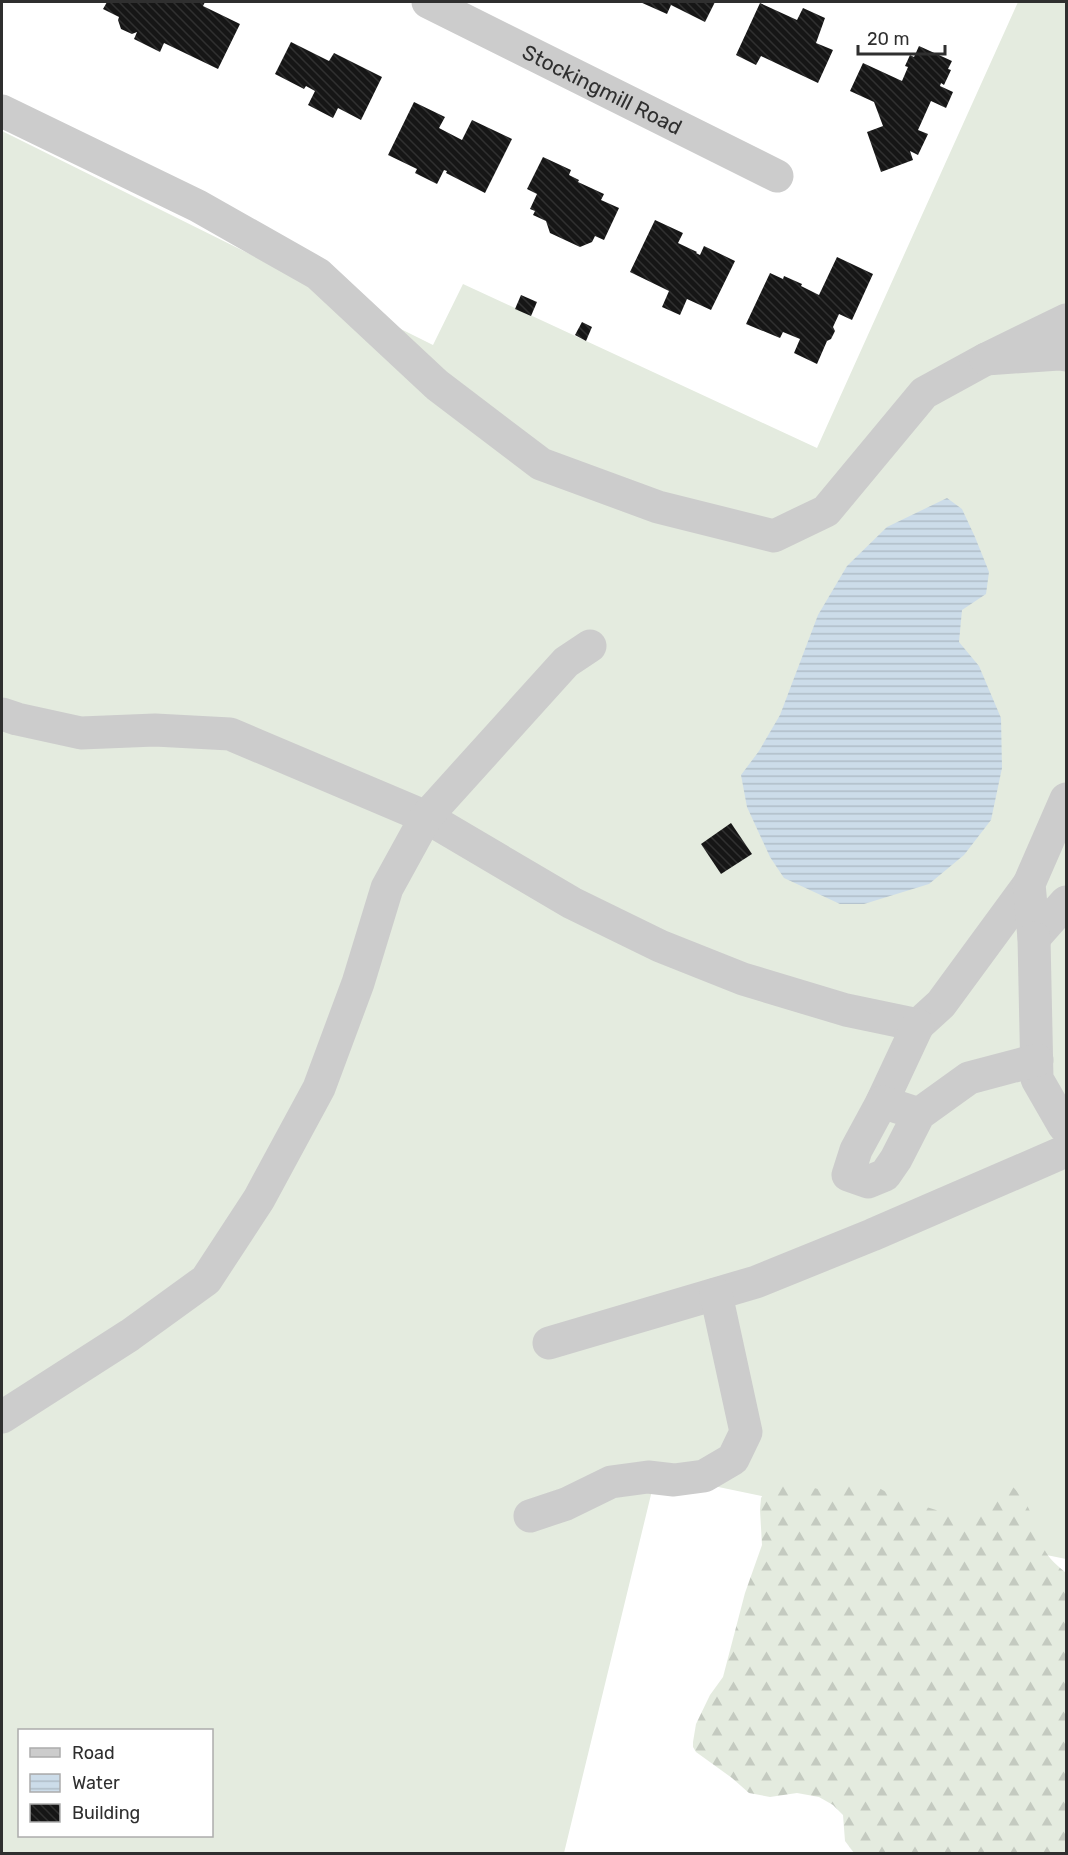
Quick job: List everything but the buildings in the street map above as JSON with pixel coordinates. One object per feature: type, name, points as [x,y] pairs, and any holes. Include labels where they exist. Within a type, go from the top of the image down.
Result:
[{"type":"street","name":"Stockingmill Road","points":[[429,2],[777,176]]},
{"type":"street","points":[[2,111],[198,206],[318,274],[437,385],[541,464],[658,507],[774,536],[826,511],[924,393],[986,359],[1066,320]]},
{"type":"street","points":[[986,359],[1066,355]]},
{"type":"street","points":[[2,1418],[130,1335],[206,1280],[259,1199],[319,1088],[358,982],[387,888],[426,817],[566,662],[590,646]]},
{"type":"street","points":[[2,714],[81,733],[155,730],[230,734],[426,817],[572,903],[660,946],[743,979],[834,1006],[918,1025]]},
{"type":"street","points":[[1036,1060],[969,1078],[919,1114],[897,1159],[885,1175],[868,1182],[848,1175],[856,1150],[882,1102],[918,1025],[941,1004],[1029,884],[1066,799]]},
{"type":"street","points":[[1029,884],[1034,938],[1037,1079],[1066,1127]]},
{"type":"street","points":[[1034,938],[1066,902]]},
{"type":"street","points":[[882,1102],[919,1114]]},
{"type":"street","points":[[549,1343],[756,1282],[851,1244],[1066,1151]]},
{"type":"street","points":[[530,1516],[566,1504],[612,1482],[648,1477],[674,1480],[704,1476],[733,1460],[746,1432],[716,1294]]},
{"type":"green space","points":[[1018,2],[1066,2],[1066,1559],[656,1474],[564,1853],[2,1853],[2,131],[433,345],[463,284],[817,448]]},
{"type":"green space","points":[[786,1480],[825,1491],[849,1482],[879,1488],[895,1497],[936,1510],[974,1516],[984,1513],[990,1498],[1001,1488],[1012,1486],[1019,1494],[1029,1509],[1046,1553],[1066,1573],[1066,1853],[854,1853],[845,1841],[843,1815],[833,1805],[819,1797],[797,1793],[770,1797],[749,1793],[696,1752],[693,1742],[696,1724],[710,1695],[723,1677],[745,1593],[762,1545],[761,1498],[772,1485]]},
{"type":"water","points":[[947,498],[962,509],[989,572],[986,594],[962,610],[959,642],[979,666],[1001,718],[1002,768],[991,820],[964,855],[929,884],[864,904],[840,904],[784,878],[770,857],[747,807],[741,775],[759,751],[780,715],[818,615],[847,566],[887,527]]}]
